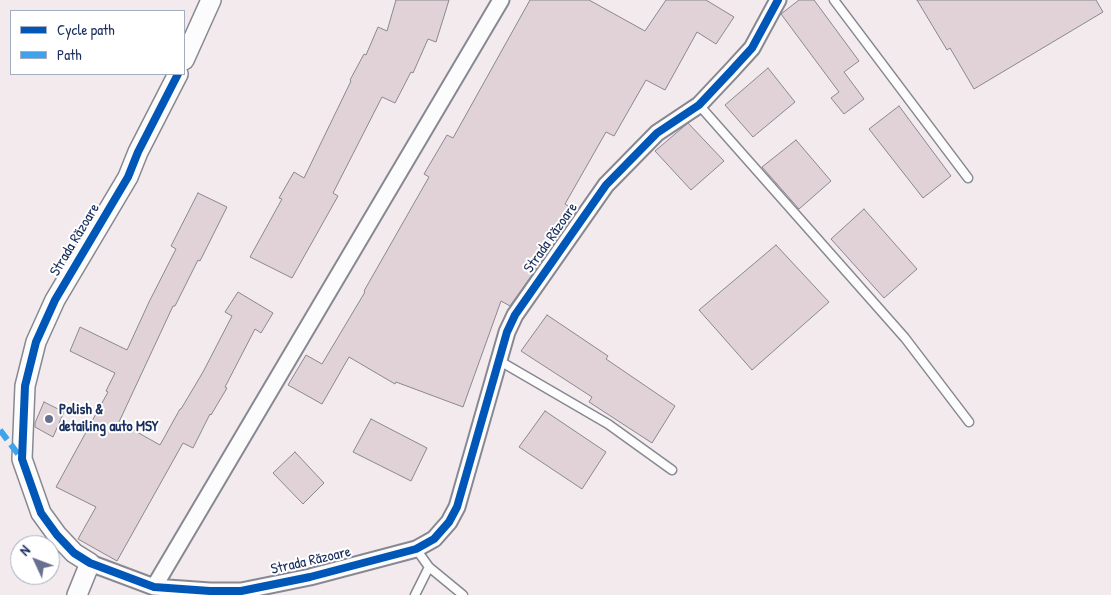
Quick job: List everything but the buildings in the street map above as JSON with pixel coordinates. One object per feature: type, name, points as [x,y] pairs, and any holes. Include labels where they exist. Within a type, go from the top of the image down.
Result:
[{"type":"street","points":[[185,58],[211,0]]},
{"type":"street","points":[[154,587],[501,0]]},
{"type":"street","name":"Strada Răzoare","points":[[177,75],[138,152],[128,177],[55,300],[36,342],[25,386],[22,459],[41,513],[57,535],[74,553],[90,564],[154,587],[241,591],[310,577],[416,550],[434,539],[449,522],[457,507],[498,360],[515,314],[606,185],[656,133],[699,105],[752,48],[778,0]]},
{"type":"street","points":[[77,595],[90,564]]},
{"type":"lane","points":[[834,0],[968,178]]},
{"type":"lane","points":[[699,105],[905,338],[969,422]]},
{"type":"lane","points":[[498,360],[608,424],[672,470]]},
{"type":"lane","points":[[416,550],[429,568],[462,595]]},
{"type":"lane","points":[[415,595],[429,568]]},
{"type":"marked path","points":[[0,430],[21,458]]},
{"type":"cycle path","points":[[177,75],[138,152],[128,177],[55,300],[36,342],[25,386],[22,459],[41,513],[57,535],[74,553],[90,563],[154,587],[241,591],[310,577],[416,549],[434,539],[449,522],[457,507],[507,332],[515,315],[606,185],[657,133],[699,105],[731,71],[752,48],[778,0]]},
{"type":"place","name":"Polish & detailing auto MSY","points":[[49,419]]}]
